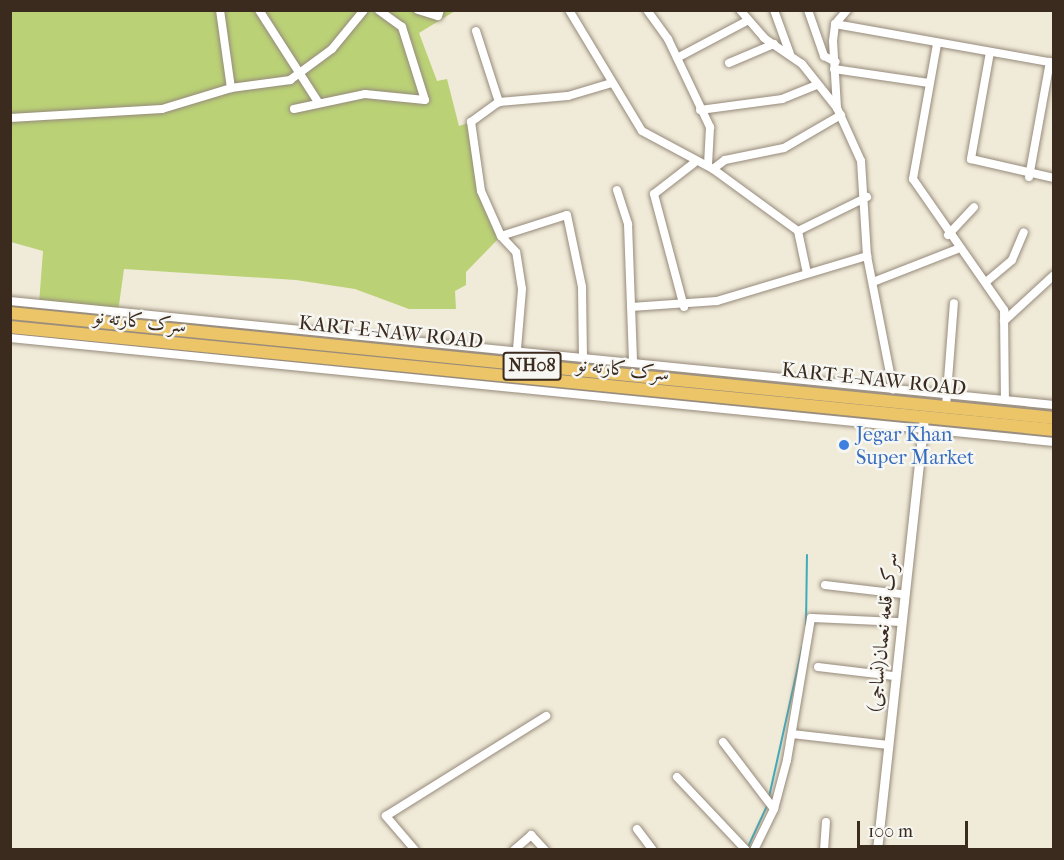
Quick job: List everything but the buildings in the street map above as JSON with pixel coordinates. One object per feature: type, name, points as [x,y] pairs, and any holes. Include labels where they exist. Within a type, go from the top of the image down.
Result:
[{"type":"highway","name":"KART-E-NAW ROAD","points":[[10,313],[796,385],[881,399],[946,400],[1053,418]]},
{"type":"highway","points":[[148,326],[148,341]]},
{"type":"highway","name":"سرک کارته نو","points":[[10,327],[879,412],[924,423],[1053,430]]},
{"type":"highway","points":[[879,412],[881,399]]},
{"type":"street","points":[[220,10],[231,88]]},
{"type":"street","points":[[259,10],[298,75],[318,102]]},
{"type":"street","points":[[10,118],[162,109],[231,88],[298,75],[332,50],[364,10]]},
{"type":"street","points":[[294,109],[318,102],[365,94],[425,100],[402,27],[379,10]]},
{"type":"street","points":[[418,10],[438,16],[440,10]]},
{"type":"street","points":[[569,10],[642,131],[694,163],[710,167],[798,231],[806,270]]},
{"type":"street","points":[[647,10],[677,58],[710,128],[710,167]]},
{"type":"street","points":[[740,10],[747,21],[791,55],[839,112],[863,170],[867,197],[867,256],[893,389]]},
{"type":"street","points":[[774,10],[791,55]]},
{"type":"street","points":[[808,10],[824,56],[835,65],[929,83]]},
{"type":"street","points":[[839,112],[835,65],[835,24],[843,13]]},
{"type":"street","points":[[677,58],[747,21]]},
{"type":"street","points":[[835,24],[937,44],[1052,62],[1029,177]]},
{"type":"street","points":[[476,31],[500,102]]},
{"type":"street","points":[[729,63],[774,44]]},
{"type":"street","points":[[937,44],[913,179],[957,249],[986,282],[1005,321],[1005,399]]},
{"type":"street","points":[[990,52],[971,159],[1029,177],[1053,178]]},
{"type":"street","points":[[517,349],[522,289],[516,252],[501,236],[481,191],[470,132],[471,122],[500,102],[568,96],[612,83]]},
{"type":"street","points":[[700,110],[782,99],[817,85]]},
{"type":"street","points":[[710,167],[725,160],[784,148],[839,112]]},
{"type":"street","points":[[684,307],[654,194],[694,163]]},
{"type":"street","points":[[617,190],[628,225],[633,363]]},
{"type":"street","points":[[798,231],[867,197]]},
{"type":"street","points":[[948,235],[974,207]]},
{"type":"street","points":[[501,236],[567,215],[582,287],[583,355]]},
{"type":"street","points":[[986,282],[1012,260],[1024,232]]},
{"type":"street","points":[[873,282],[957,249]]},
{"type":"street","points":[[631,307],[684,307],[790,282],[806,270],[867,256]]},
{"type":"street","points":[[1005,321],[1053,275]]},
{"type":"street","points":[[1053,275],[1053,280]]},
{"type":"street","points":[[10,301],[583,355],[796,385],[893,389],[946,400],[1005,399],[1053,405]]},
{"type":"street","points":[[946,400],[954,303]]},
{"type":"street","points":[[10,338],[924,423],[1053,442]]},
{"type":"street","name":"سرک قلعه نعمان(نساجی)","points":[[877,849],[898,622],[924,423]]},
{"type":"street","points":[[825,585],[902,594]]},
{"type":"street","points":[[754,849],[774,809],[792,734],[811,618],[898,622]]},
{"type":"street","points":[[818,667],[894,676]]},
{"type":"street","points":[[415,849],[386,816],[546,716]]},
{"type":"street","points":[[792,734],[888,745]]},
{"type":"street","points":[[723,742],[774,809]]},
{"type":"street","points":[[677,777],[746,849]]},
{"type":"street","points":[[824,849],[826,822]]},
{"type":"street","points":[[637,829],[653,849]]},
{"type":"street","points":[[514,849],[531,835],[545,849]]},
{"type":"green space","points":[[10,11],[455,11],[419,33],[437,81],[447,79],[459,126],[471,122],[481,191],[501,236],[466,272],[466,285],[455,291],[456,309],[409,309],[355,289],[296,280],[124,269],[118,312],[39,304],[43,251],[11,242]]},
{"type":"waterway","points":[[806,625],[807,555]]},
{"type":"waterway","points":[[769,797],[802,648]]},
{"type":"waterway","points":[[747,849],[767,806]]},
{"type":"place","name":"Jegar Khan Super Market","points":[[844,445]]}]
